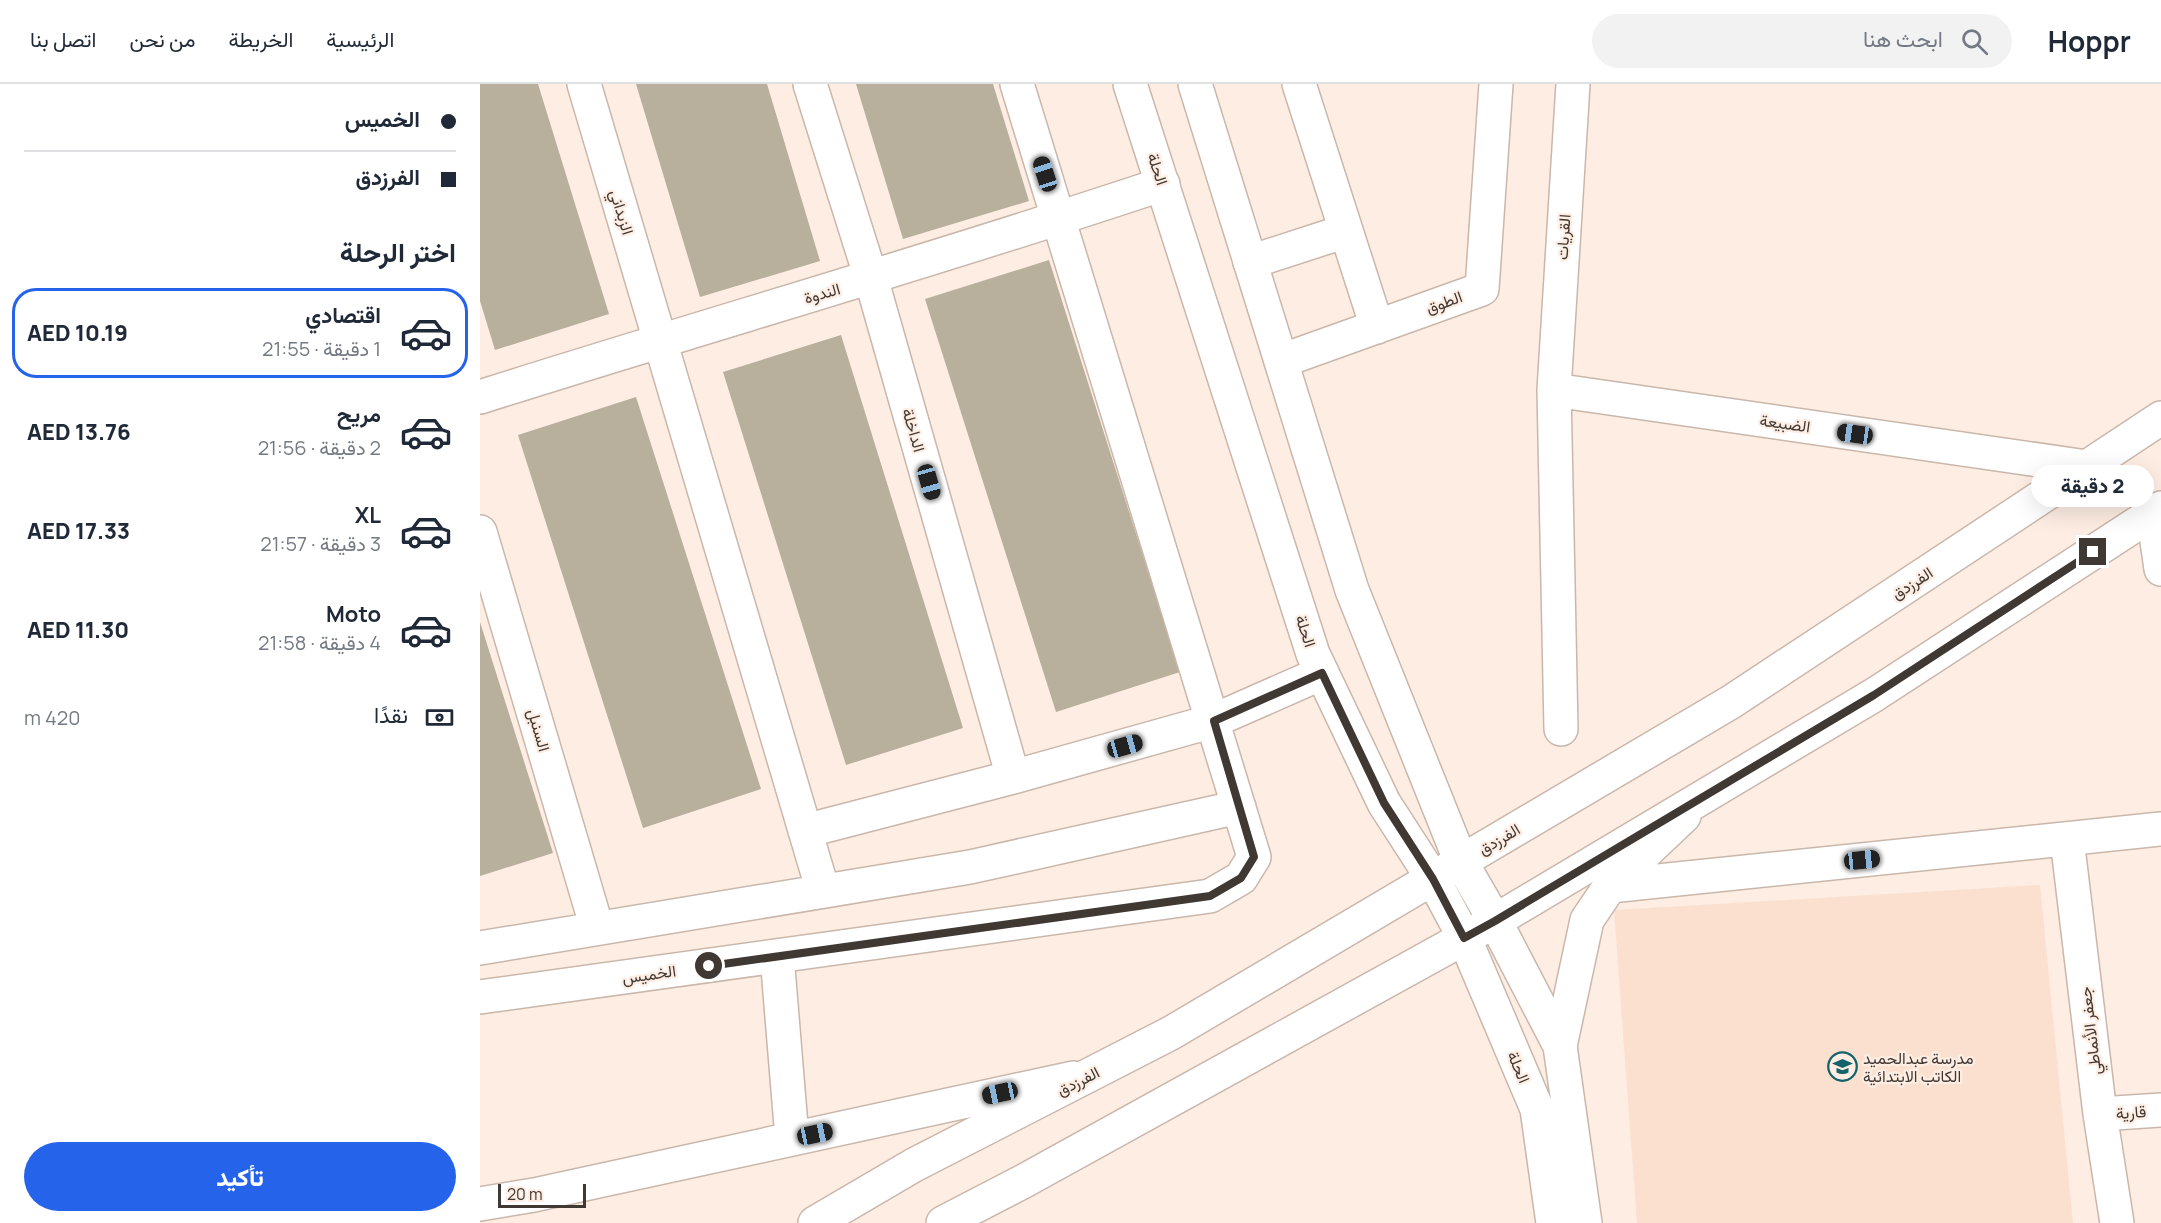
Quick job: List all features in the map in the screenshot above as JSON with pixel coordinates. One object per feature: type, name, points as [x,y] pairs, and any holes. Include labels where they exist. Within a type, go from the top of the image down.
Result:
[{"type":"street","name":"الزبداني","points":[[584,84],[823,891]]},
{"type":"street","name":"الداخلة","points":[[810,84],[871,278],[1013,777]]},
{"type":"street","points":[[480,948],[970,867],[1239,807],[1017,84]]},
{"type":"street","name":"الحلة","points":[[1130,84],[1313,654],[1384,803],[1433,879],[1464,938],[1537,1110],[1553,1223]]},
{"type":"street","points":[[1195,84],[1352,591],[1461,862],[1495,921],[1560,1046],[1585,1223]]},
{"type":"street","points":[[1299,84],[1377,327]]},
{"type":"street","name":"الطوق","points":[[1281,361],[1482,289],[1496,84]]},
{"type":"street","name":"القريات","points":[[1561,729],[1554,390],[1573,84]]},
{"type":"street","name":"الندوة","points":[[480,397],[661,340],[871,278],[1162,184]]},
{"type":"street","points":[[1250,262],[1346,231]]},
{"type":"street","name":"الضبيعة","points":[[1554,390],[2086,467]]},
{"type":"street","name":"الفرزدق","points":[[815,1223],[914,1165],[1171,1033],[1731,702],[2161,418]]},
{"type":"street","points":[[943,1223],[975,1215],[1495,921],[1874,695],[2157,510],[2161,569]]},
{"type":"street","name":"السنبل","points":[[480,532],[597,928]]},
{"type":"street","points":[[806,831],[1214,721],[1322,673]]},
{"type":"street","points":[[1560,1046],[1587,920],[1610,886],[1705,796]]},
{"type":"street","name":"الخميس","points":[[480,997],[1210,896],[1241,878],[1254,857],[1239,807]]},
{"type":"street","points":[[1610,886],[2161,829]]},
{"type":"street","name":"جعفر الأنماطي","points":[[2067,839],[2100,1114],[2117,1223]]},
{"type":"street","points":[[777,956],[792,1138]]},
{"type":"street","points":[[480,1204],[1092,1073]]},
{"type":"street","name":"قارية","points":[[2100,1114],[2161,1110]]},
{"type":"shaded area","name":"مدرسة عبدالحميد الكاتب الابتدائية","points":[[2040,885],[2073,1223],[1637,1223],[1614,910]]},
{"type":"building","points":[[480,84],[538,84],[609,314],[495,350],[480,301]]},
{"type":"building","points":[[636,84],[767,84],[820,261],[700,297]]},
{"type":"building","points":[[856,84],[993,84],[1029,201],[903,239]]},
{"type":"building","points":[[1049,260],[1180,672],[1056,712],[925,299]]},
{"type":"building","points":[[841,335],[963,728],[846,765],[723,372]]},
{"type":"building","points":[[636,397],[761,789],[643,828],[518,435]]},
{"type":"building","points":[[480,622],[553,853],[480,876]]},
{"type":"place","name":"مدرسة عبدالحميد الكاتب الابتدائية","points":[[1842,1067]]},
{"type":"route","points":[[709,966],[1210,896],[1241,878],[1254,857],[1214,721],[1322,673],[1384,803],[1433,879],[1464,938],[1874,695],[2093,552]]}]
